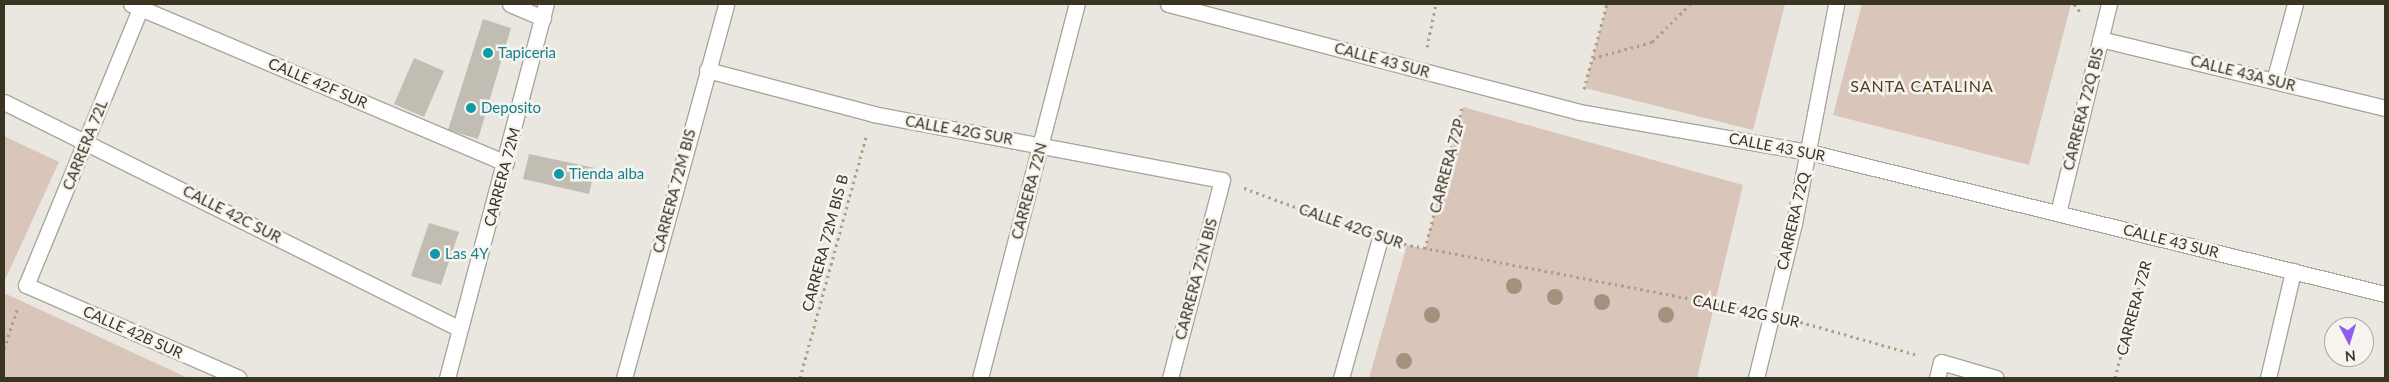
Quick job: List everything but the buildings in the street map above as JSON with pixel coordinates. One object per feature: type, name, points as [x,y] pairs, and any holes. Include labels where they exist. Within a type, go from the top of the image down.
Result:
[{"type":"street","points":[[510,4],[544,11]]},
{"type":"street","name":"CARRERA 72M BIS","points":[[624,378],[706,70],[726,4]]},
{"type":"street","name":"CARRERA 72N","points":[[980,378],[1077,4]]},
{"type":"street","name":"CALLE 43 SUR","points":[[1168,4],[1578,112],[1809,152],[2385,294]]},
{"type":"street","name":"CARRERA 72Q","points":[[1756,378],[1809,152],[1836,4]]},
{"type":"street","name":"CARRERA 72Q BIS","points":[[2058,213],[2109,4]]},
{"type":"street","points":[[2274,81],[2295,4]]},
{"type":"street","name":"CARRERA 72L","points":[[26,285],[87,141],[138,5]]},
{"type":"street","name":"CALLE 42F SUR","points":[[138,5],[506,163]]},
{"type":"street","name":"CARRERA 72M","points":[[447,378],[506,163],[544,11]]},
{"type":"street","name":"CALLE 43A SUR","points":[[2100,39],[2385,108]]},
{"type":"street","name":"CALLE 42G SUR","points":[[706,70],[873,114],[1041,144],[1222,180]]},
{"type":"street","name":"CALLE 42C SUR","points":[[4,102],[87,141],[460,329]]},
{"type":"street","name":"CARRERA 72N BIS","points":[[1170,378],[1222,180]]},
{"type":"street","points":[[1341,378],[1380,238]]},
{"type":"street","points":[[2268,378],[2293,271]]},
{"type":"street","name":"CALLE 42B SUR","points":[[26,285],[239,378]]},
{"type":"street","points":[[1937,378],[1941,362],[1996,378]]},
{"type":"path","points":[[1422,70],[1436,4]]},
{"type":"path","points":[[1578,112],[1607,4]]},
{"type":"path","points":[[1593,58],[1652,42],[1690,4]]},
{"type":"path","name":"CARRERA 72P","points":[[1424,250],[1469,83]]},
{"type":"path","name":"CARRERA 72M BIS B","points":[[800,378],[873,114]]},
{"type":"path","name":"CALLE 42G SUR","points":[[1222,180],[1380,238],[1424,250],[1772,314],[1941,362]]},
{"type":"path","name":"CARRERA 72R","points":[[2115,378],[2153,237]]},
{"type":"path","points":[[4,349],[26,285]]},
{"type":"shaded area","points":[[1607,4],[1785,4],[1753,130],[1585,88]]},
{"type":"shaded area","points":[[1862,4],[2071,4],[2029,165],[1833,115]]},
{"type":"shaded area","points":[[1463,107],[1743,185],[1697,378],[1369,378],[1407,245],[1425,249]]},
{"type":"shaded area","points":[[4,136],[59,162],[4,282]]},
{"type":"shaded area","points":[[4,293],[188,378],[4,378]]},
{"type":"place","name":"Tapiceria","points":[[488,53]]},
{"type":"place","name":"Deposito","points":[[471,108]]},
{"type":"place","name":"Tienda alba","points":[[559,174]]},
{"type":"place","name":"Las 4Y","points":[[435,254]]},
{"type":"district","name":"SANTA CATALINA","points":[[1922,86]]}]
